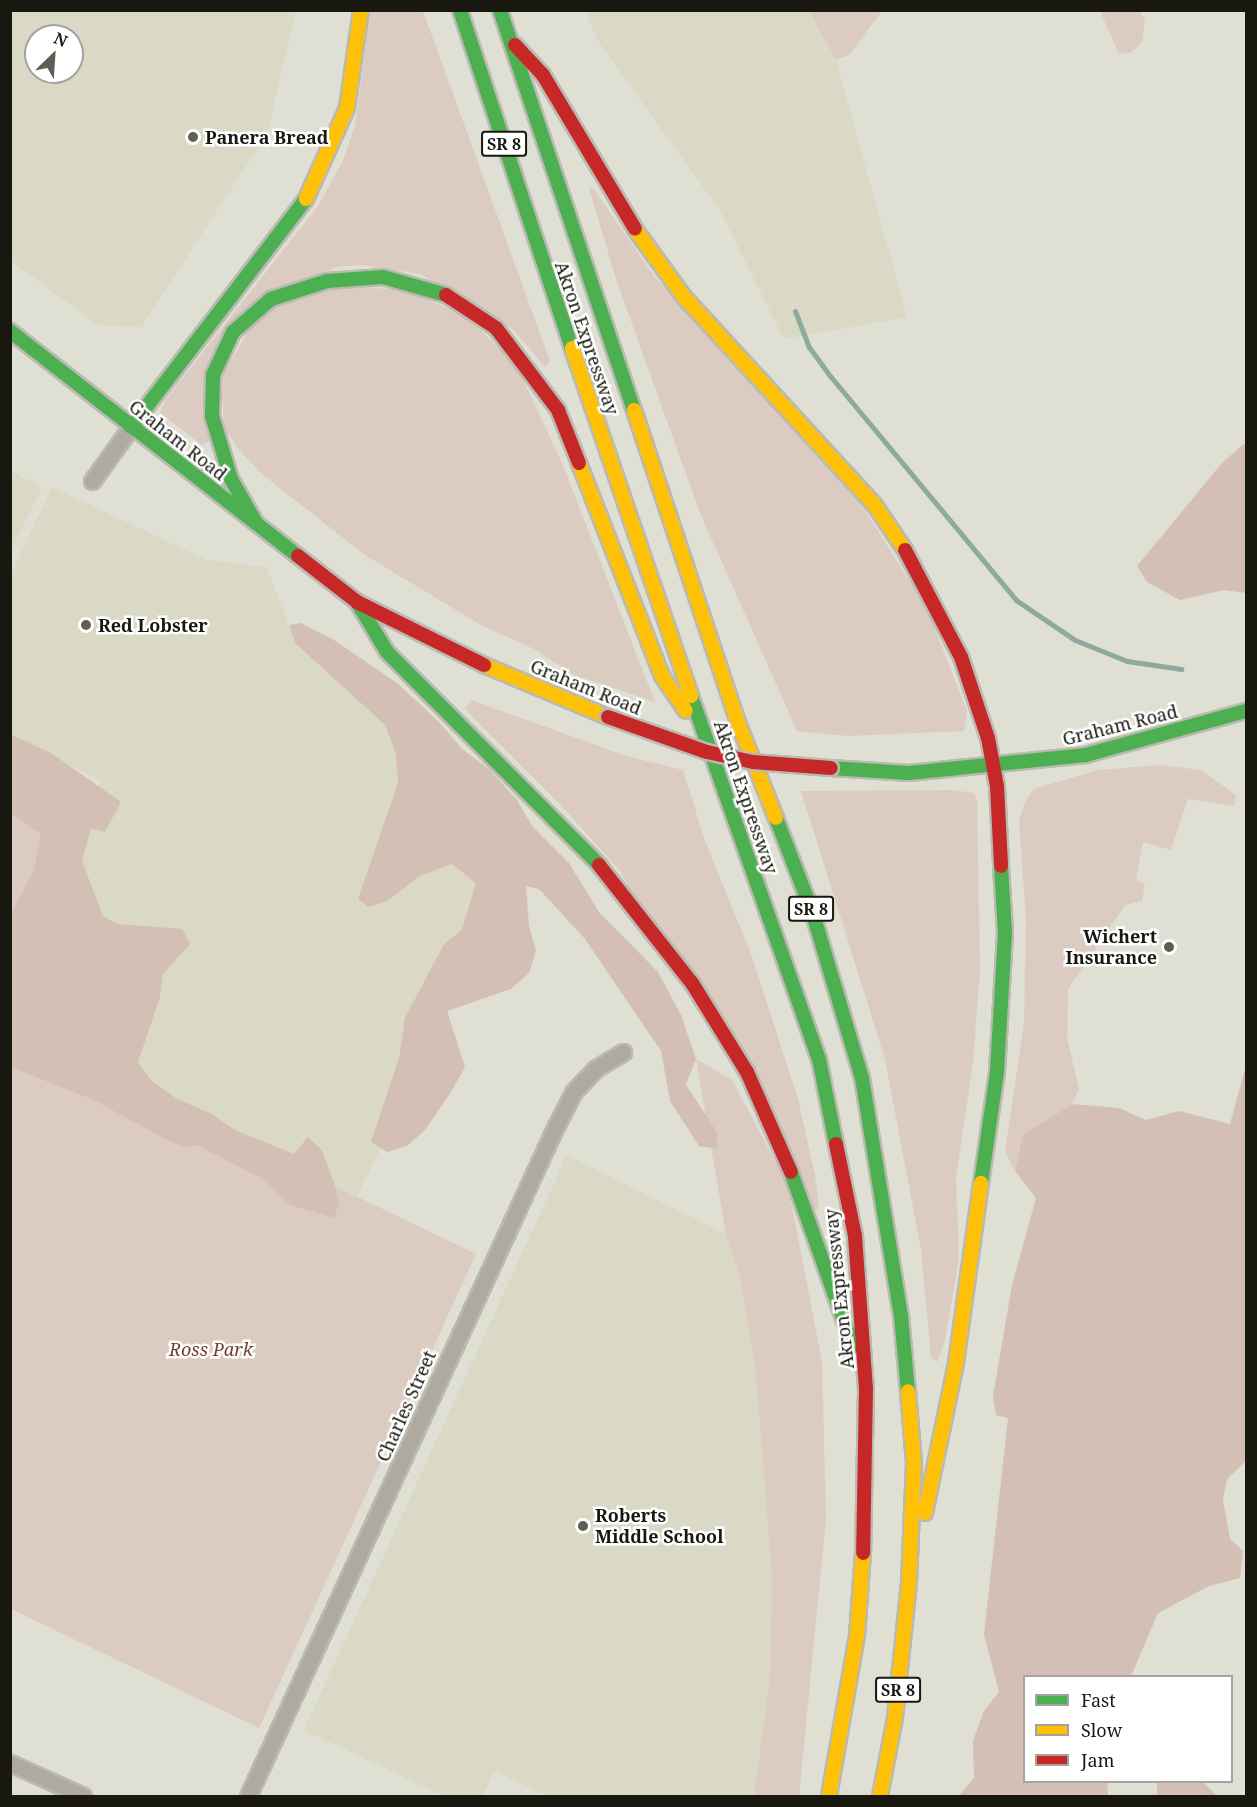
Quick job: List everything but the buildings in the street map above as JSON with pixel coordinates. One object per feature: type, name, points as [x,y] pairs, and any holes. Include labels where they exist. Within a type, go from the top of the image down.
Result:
[{"type":"main road","points":[[131,427],[288,226],[316,184],[347,108],[361,10]]},
{"type":"main road","name":"Akron Expressway","points":[[460,10],[622,501],[819,1059],[855,1236],[866,1388],[866,1501],[856,1636],[829,1797]]},
{"type":"main road","name":"Akron Expressway","points":[[500,10],[739,725],[813,914],[862,1078],[901,1316],[914,1463],[909,1582],[895,1718],[880,1797]]},
{"type":"main road","points":[[509,38],[543,75],[648,251],[684,297],[874,504],[916,567],[961,657],[993,767],[1005,932],[997,1072],[953,1382],[909,1582]]},
{"type":"main road","points":[[256,523],[231,479],[212,416],[213,375],[233,332],[271,299],[327,280],[383,277],[438,290],[496,328],[558,410],[662,676],[708,743]]},
{"type":"main road","name":"Graham Road","points":[[10,331],[357,603],[469,659],[608,717],[718,755],[753,762],[909,773],[993,767],[1086,755],[1246,711]]},
{"type":"main road","points":[[357,603],[387,652],[601,867],[692,983],[747,1072],[785,1157],[848,1332],[866,1501]]},
{"type":"street","points":[[92,481],[131,427]]},
{"type":"street","name":"Charles Street","points":[[248,1797],[555,1128],[574,1091],[595,1069],[623,1052]]},
{"type":"street","points":[[10,1763],[83,1797]]},
{"type":"shaded area","points":[[11,10],[296,11],[267,134],[141,327],[98,325],[11,261]]},
{"type":"shaded area","points":[[585,11],[809,11],[836,60],[907,317],[784,339],[721,212],[598,41]]},
{"type":"shaded area","points":[[1246,442],[1246,593],[1224,590],[1180,600],[1147,582],[1137,566],[1222,463]]},
{"type":"shaded area","points":[[11,471],[42,488],[11,551]]},
{"type":"shaded area","points":[[52,487],[207,560],[267,567],[295,643],[385,725],[396,754],[398,783],[509,889],[357,1196],[11,1030],[65,824],[102,781],[11,737],[10,576]]},
{"type":"shaded area","points":[[301,623],[334,640],[397,683],[439,722],[462,749],[489,769],[517,800],[532,826],[569,863],[599,912],[658,972],[681,1015],[696,1059],[686,1085],[717,1132],[717,1149],[699,1146],[670,1101],[661,1051],[585,939],[539,889],[526,886],[529,926],[536,951],[529,973],[511,989],[447,1011],[465,1067],[451,1092],[425,1130],[407,1146],[387,1152],[371,1142],[399,1058],[405,1018],[444,944],[462,930],[476,883],[452,864],[420,876],[387,901],[369,907],[358,899],[398,783],[396,754],[385,725],[295,643],[289,625]]},
{"type":"shaded area","points":[[10,734],[51,753],[121,802],[105,832],[91,828],[82,861],[103,916],[117,924],[182,929],[190,944],[163,974],[160,997],[138,1062],[151,1080],[177,1099],[212,1114],[235,1130],[294,1154],[308,1137],[322,1150],[334,1183],[339,1202],[334,1218],[288,1204],[261,1178],[197,1145],[185,1147],[169,1141],[94,1100],[11,1067],[11,914],[34,870],[41,834],[11,813]]},
{"type":"shaded area","points":[[1246,1065],[1246,1461],[1227,1479],[1223,1499],[1230,1539],[1243,1551],[1240,1578],[1209,1586],[1158,1613],[1131,1675],[1023,1675],[1023,1783],[1107,1783],[1108,1796],[959,1796],[974,1778],[973,1741],[984,1711],[999,1692],[984,1634],[1008,1418],[996,1415],[993,1396],[1012,1285],[1036,1198],[1015,1171],[1023,1135],[1072,1104],[1119,1108],[1146,1120],[1179,1111],[1230,1124]]},
{"type":"shaded area","name":"Roberts Middle School","points":[[567,1155],[726,1234],[739,1274],[755,1362],[772,1578],[770,1677],[754,1796],[548,1796],[495,1771],[482,1796],[444,1796],[304,1730]]},
{"type":"shaded area","points":[[1157,1783],[1204,1783],[1217,1796],[1157,1796]]},
{"type":"green space","points":[[370,11],[423,11],[550,361],[545,367],[514,330],[420,274],[362,265],[336,267],[232,319],[210,441],[202,445],[160,413],[166,399],[318,206],[343,161],[355,126]]},
{"type":"green space","points":[[809,11],[882,11],[849,55],[836,60]]},
{"type":"green space","points":[[1100,11],[1139,11],[1145,20],[1142,43],[1131,52],[1119,54]]},
{"type":"green space","points":[[589,188],[593,188],[654,276],[863,507],[927,609],[967,711],[964,731],[848,736],[797,731],[700,513],[617,282]]},
{"type":"green space","points":[[345,286],[404,290],[466,316],[516,365],[562,463],[655,702],[574,675],[534,649],[481,625],[365,555],[263,475],[239,450],[224,427],[221,379],[260,310]]},
{"type":"green space","points":[[471,700],[626,756],[683,770],[704,838],[751,954],[798,1099],[815,1175],[819,1206],[815,1211],[620,871],[561,805],[465,709]]},
{"type":"green space","points":[[1159,765],[1201,770],[1236,795],[1234,806],[1188,799],[1171,850],[1143,842],[1136,879],[1145,885],[1142,901],[1125,905],[1068,989],[1067,1038],[1079,1089],[1072,1104],[1023,1135],[1015,1171],[1005,1152],[1024,1023],[1026,920],[1019,820],[1025,802],[1034,789],[1098,770]]},
{"type":"green space","points":[[952,790],[974,793],[977,801],[980,971],[973,1062],[956,1178],[959,1258],[945,1340],[937,1362],[931,1357],[921,1250],[885,1059],[801,791]]},
{"type":"green space","points":[[11,807],[63,831],[11,953]]},
{"type":"green space","name":"Ross Park","points":[[11,1030],[476,1254],[259,1728],[11,1609]]},
{"type":"green space","points":[[696,1059],[732,1080],[788,1185],[822,1362],[826,1519],[799,1796],[754,1796],[770,1677],[772,1578],[755,1362],[739,1274],[726,1234]]},
{"type":"waterway","points":[[795,311],[809,347],[831,377],[1016,600],[1075,640],[1127,661],[1181,669]]},
{"type":"traffic: fast","points":[[460,10],[572,348]]},
{"type":"traffic: fast","points":[[500,10],[634,410]]},
{"type":"traffic: fast","points":[[131,427],[306,199]]},
{"type":"traffic: fast","points":[[256,523],[231,479],[212,416],[213,375],[233,332],[271,299],[327,281],[383,277],[446,295]]},
{"type":"traffic: fast","points":[[10,331],[298,556]]},
{"type":"traffic: fast","points":[[357,602],[387,652],[599,865]]},
{"type":"traffic: fast","points":[[691,696],[819,1059],[836,1144]]},
{"type":"traffic: fast","points":[[831,768],[909,773],[1086,755],[1246,711]]},
{"type":"traffic: fast","points":[[776,818],[813,914],[862,1078],[901,1316],[908,1391]]},
{"type":"traffic: fast","points":[[981,1183],[997,1072],[1005,932],[1001,866]]},
{"type":"traffic: fast","points":[[791,1172],[848,1332],[850,1350]]},
{"type":"traffic: slow","points":[[306,199],[347,108],[361,10]]},
{"type":"traffic: slow","points":[[635,229],[684,297],[874,504],[905,550]]},
{"type":"traffic: slow","points":[[572,348],[691,696]]},
{"type":"traffic: slow","points":[[634,410],[739,725],[776,818]]},
{"type":"traffic: slow","points":[[579,463],[662,676],[686,711]]},
{"type":"traffic: slow","points":[[484,665],[608,717]]},
{"type":"traffic: slow","points":[[925,1513],[956,1363],[981,1183]]},
{"type":"traffic: slow","points":[[880,1796],[895,1718],[909,1582],[914,1463],[908,1391]]},
{"type":"traffic: slow","points":[[829,1796],[857,1636],[863,1553]]},
{"type":"traffic: jam","points":[[515,45],[543,75],[635,229]]},
{"type":"traffic: jam","points":[[446,295],[496,328],[558,410],[579,463]]},
{"type":"traffic: jam","points":[[905,550],[961,657],[988,738],[997,786],[1001,866]]},
{"type":"traffic: jam","points":[[298,556],[357,602],[484,665]]},
{"type":"traffic: jam","points":[[608,717],[707,752],[753,762],[831,768]]},
{"type":"traffic: jam","points":[[599,865],[692,983],[747,1072],[791,1172]]},
{"type":"traffic: jam","points":[[836,1144],[855,1236],[866,1388],[863,1553]]},
{"type":"place","name":"Panera Bread","points":[[193,137]]},
{"type":"place","name":"Red Lobster","points":[[86,625]]},
{"type":"place","name":"Wichert Insurance","points":[[1169,947]]},
{"type":"place","name":"Roberts Middle School","points":[[583,1526]]}]
